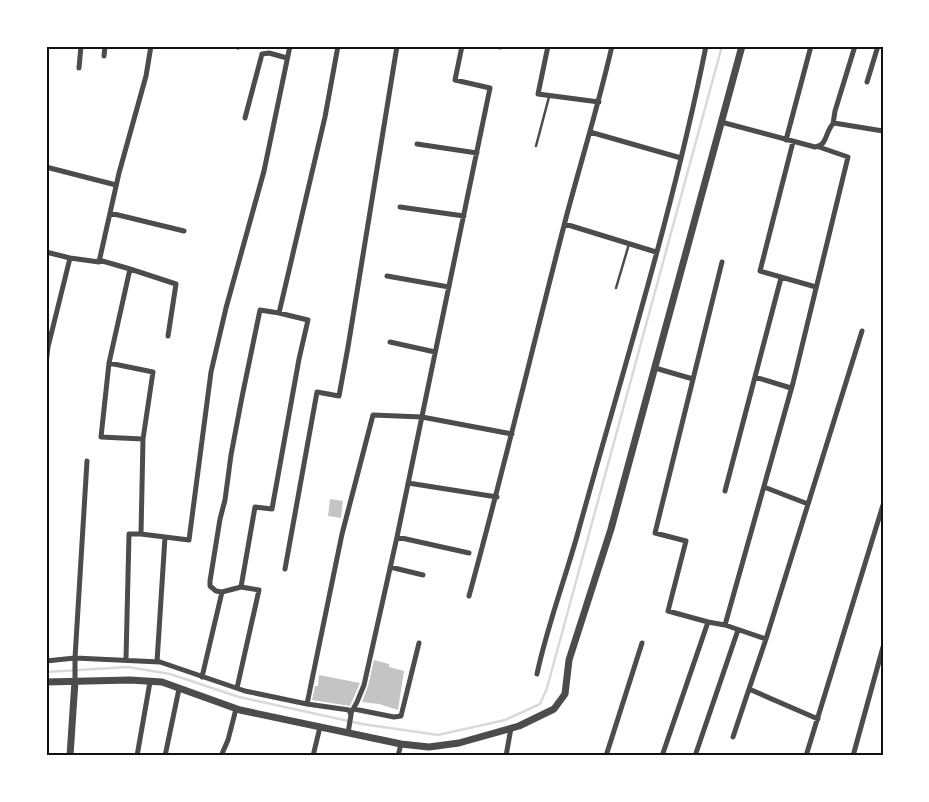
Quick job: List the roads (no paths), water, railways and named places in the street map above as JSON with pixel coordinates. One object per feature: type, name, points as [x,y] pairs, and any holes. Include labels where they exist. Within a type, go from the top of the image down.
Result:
[{"type":"street","points":[[78,68],[81,46]]},
{"type":"street","points":[[104,56],[105,46]]},
{"type":"street","points":[[99,260],[116,185],[146,76],[151,46]]},
{"type":"street","points":[[126,660],[129,534],[190,540],[210,372],[264,171],[290,46]]},
{"type":"street","points":[[279,313],[325,117],[338,46]]},
{"type":"street","points":[[285,569],[317,392],[339,396],[397,46]]},
{"type":"street","points":[[348,733],[352,712],[364,685],[397,537],[490,88],[455,80],[462,46]]},
{"type":"street","points":[[548,46],[538,94],[599,102]]},
{"type":"street","points":[[469,596],[497,497],[564,224],[599,102],[612,46]]},
{"type":"street","points":[[537,674],[636,330],[694,106],[706,46]]},
{"type":"street","points":[[46,682],[75,678],[162,682],[236,709],[401,744],[429,747],[459,743],[511,728],[554,709],[565,694],[569,660],[611,529],[742,46]]},
{"type":"street","points":[[786,140],[811,46]]},
{"type":"street","points":[[819,146],[823,144],[833,124],[835,111],[855,46]]},
{"type":"street","points":[[867,82],[878,46]]},
{"type":"street","points":[[245,118],[262,54],[269,53],[287,58]]},
{"type":"street","points":[[721,122],[793,142],[819,146],[848,157],[791,388],[725,625]]},
{"type":"street","points":[[833,124],[883,131]]},
{"type":"street","points":[[590,132],[681,158]]},
{"type":"street","points":[[793,142],[760,271],[816,287]]},
{"type":"street","points":[[417,144],[477,153]]},
{"type":"street","points":[[46,167],[116,185]]},
{"type":"street","points":[[400,206],[464,216]]},
{"type":"street","points":[[110,213],[184,231]]},
{"type":"street","points":[[564,224],[656,252]]},
{"type":"street","points":[[46,252],[70,258],[99,262],[99,260],[176,284],[168,336]]},
{"type":"street","points":[[46,364],[48,347],[70,258]]},
{"type":"street","points":[[722,262],[655,533],[686,541],[668,611],[725,625],[766,639]]},
{"type":"street","points":[[130,269],[109,364],[101,437],[143,439]]},
{"type":"street","points":[[387,276],[449,287]]},
{"type":"street","points":[[725,491],[781,278]]},
{"type":"street","points":[[236,688],[259,590],[241,587],[222,592],[216,591],[210,586],[210,582],[231,455],[260,310],[308,320],[298,359],[272,509],[255,507],[241,587]]},
{"type":"street","points":[[733,737],[766,639],[862,331]]},
{"type":"street","points":[[390,342],[435,352]]},
{"type":"street","points":[[109,364],[153,372],[143,439],[141,534]]},
{"type":"street","points":[[655,368],[693,379]]},
{"type":"street","points":[[755,377],[791,388]]},
{"type":"street","points":[[307,704],[342,534],[373,415],[422,417],[512,434]]},
{"type":"street","points":[[70,756],[87,461]]},
{"type":"street","points":[[408,483],[497,497]]},
{"type":"street","points":[[764,487],[808,504]]},
{"type":"street","points":[[806,756],[883,504]]},
{"type":"street","points":[[157,662],[165,537]]},
{"type":"street","points":[[397,537],[469,553]]},
{"type":"street","points":[[390,567],[423,575]]},
{"type":"street","points":[[202,677],[222,592]]},
{"type":"street","points":[[662,756],[708,622]]},
{"type":"street","points":[[695,756],[738,630]]},
{"type":"street","points":[[46,661],[126,660],[157,662],[236,688],[307,704],[394,717],[401,716],[419,643]]},
{"type":"street","points":[[606,756],[642,643]]},
{"type":"street","points":[[853,756],[883,646]]},
{"type":"street","points":[[137,756],[150,682]]},
{"type":"street","points":[[165,756],[179,689]]},
{"type":"street","points":[[749,689],[818,718]]},
{"type":"street","points":[[221,756],[228,740],[236,709]]},
{"type":"street","points":[[312,756],[320,727]]},
{"type":"street","points":[[506,756],[511,728]]},
{"type":"street","points":[[398,756],[401,744]]},
{"type":"lane","points":[[536,146],[549,96]]},
{"type":"lane","points":[[616,288],[629,244]]},
{"type":"waterway","points":[[46,672],[128,667],[170,674],[239,697],[362,724],[438,735],[505,720],[540,704],[547,688],[722,46]]}]
